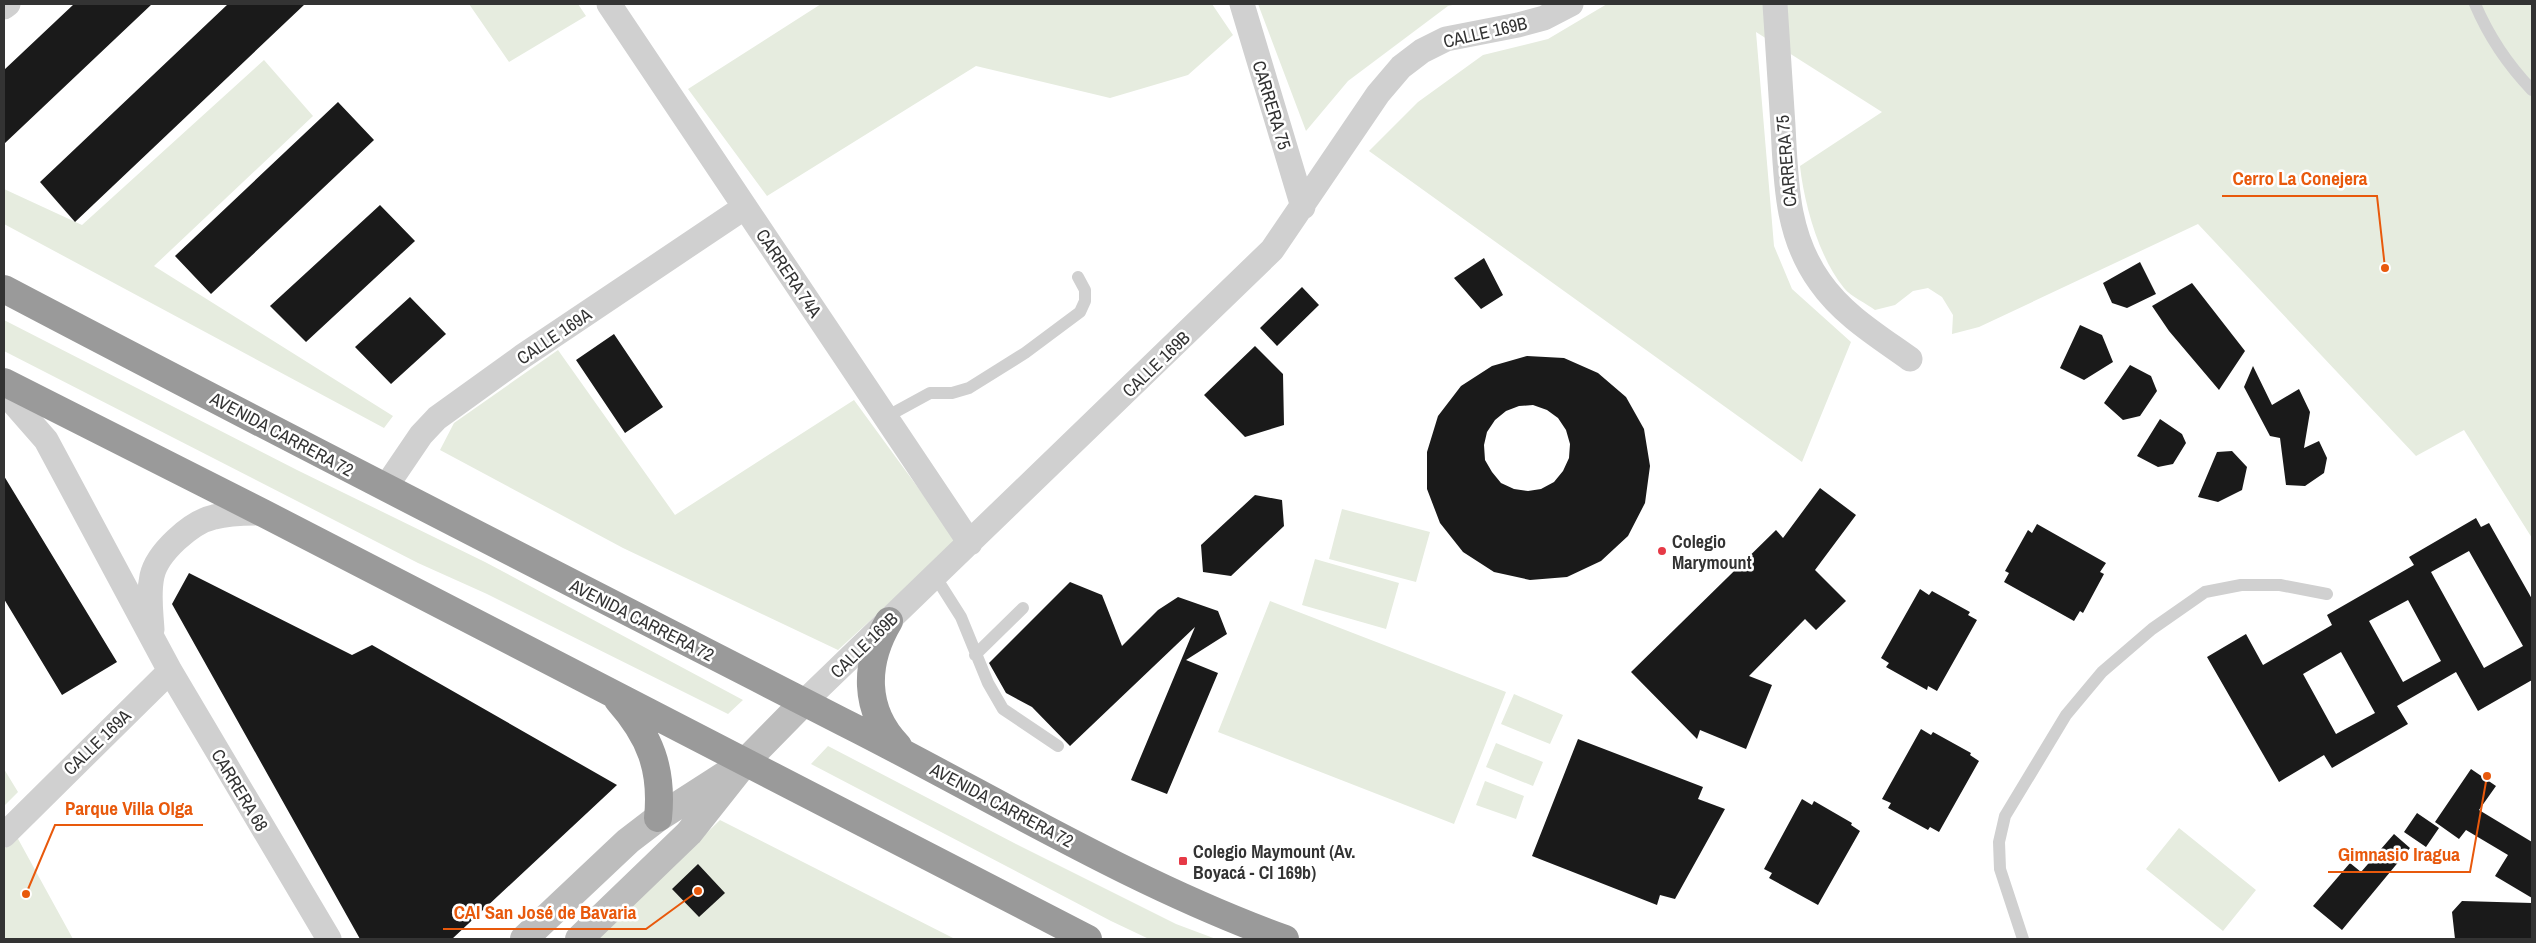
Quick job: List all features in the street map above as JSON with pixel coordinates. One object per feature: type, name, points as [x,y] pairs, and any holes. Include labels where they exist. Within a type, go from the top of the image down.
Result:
[{"type":"highway","name":"AVENIDA CARRERA 72","points":[[4,289],[385,488],[904,753],[1175,895],[1285,939]]},
{"type":"highway","points":[[4,382],[610,691],[1088,939]]},
{"type":"highway","points":[[889,621],[874,649],[871,664],[871,695],[877,717],[889,737],[904,753]]},
{"type":"highway","points":[[610,691],[637,721],[654,756],[660,786],[658,818]]},
{"type":"main road","name":"CALLE 169B","points":[[579,939],[689,833],[746,761],[803,703]]},
{"type":"main road","name":"CALLE 169B","points":[[524,939],[628,841],[658,818],[746,761]]},
{"type":"street","points":[[4,7],[8,4]]},
{"type":"street","name":"CARRERA 74A","points":[[609,4],[970,542]]},
{"type":"street","name":"CARRERA 75","points":[[1242,4],[1302,207]]},
{"type":"street","name":"CALLE 169B","points":[[803,703],[1261,262],[1272,250],[1302,207],[1378,94],[1401,67],[1422,51],[1446,39],[1544,18],[1571,4]]},
{"type":"street","name":"CARRERA 75","points":[[1775,4],[1787,204],[1797,241],[1821,284],[1842,307],[1858,322],[1910,359]]},
{"type":"street","name":"CALLE 169A","points":[[385,488],[421,436],[437,418],[523,356],[745,207]]},
{"type":"street","name":"CARRERA 68","points":[[4,392],[46,440],[170,671],[329,939]]},
{"type":"street","name":"CARRERA 68","points":[[153,640],[149,596],[152,575],[159,558],[172,543],[200,522],[213,517],[263,513]]},
{"type":"street","name":"CALLE 169A","points":[[4,835],[170,671]]},
{"type":"lane","points":[[2475,4],[2487,31],[2511,68],[2532,90]]},
{"type":"lane","points":[[886,417],[930,393],[952,393],[969,388],[1025,353],[1080,312],[1085,301],[1085,290],[1078,277]]},
{"type":"lane","points":[[935,576],[961,617],[975,655],[1003,709],[1058,746]]},
{"type":"lane","points":[[2023,939],[2000,869],[1999,842],[2005,816],[2066,715],[2102,672],[2152,629],[2205,592],[2241,585],[2280,585],[2327,594]]},
{"type":"lane","points":[[975,655],[1023,608]]},
{"type":"shaded area","points":[[469,4],[578,4],[586,16],[509,62]]},
{"type":"shaded area","points":[[821,4],[1212,4],[1233,35],[1188,75],[1110,98],[976,66],[767,196],[688,89]]},
{"type":"shaded area","points":[[1258,4],[1457,4],[1448,6],[1348,81],[1306,131]]},
{"type":"shaded area","points":[[1607,4],[2532,4],[2532,538],[2464,430],[2416,456],[2198,224],[1979,327],[1952,334],[1953,315],[1942,297],[1928,288],[1913,291],[1895,305],[1875,310],[1855,297],[1844,288],[1835,276],[1820,246],[1809,213],[1800,166],[1882,112],[1756,32],[1774,246],[1792,289],[1851,342],[1802,462],[1369,151],[1418,102],[1483,55],[1548,39]]},
{"type":"shaded area","points":[[264,60],[313,116],[154,266],[393,416],[384,428],[4,224],[4,189],[82,225]]},
{"type":"shaded area","points":[[4,320],[297,470],[485,562],[743,700],[728,714],[487,594],[418,563],[4,351]]},
{"type":"shaded area","points":[[558,350],[675,515],[854,400],[957,541],[838,650],[623,548],[440,450],[454,423]]},
{"type":"shaded area","points":[[1342,509],[1430,532],[1416,582],[1329,559]]},
{"type":"shaded area","points":[[1315,559],[1399,583],[1386,629],[1302,605]]},
{"type":"shaded area","points":[[1270,601],[1506,692],[1454,824],[1218,732]]},
{"type":"shaded area","points":[[1514,694],[1563,715],[1550,744],[1501,724]]},
{"type":"shaded area","points":[[1496,743],[1543,762],[1533,786],[1486,767]]},
{"type":"shaded area","points":[[828,746],[1016,844],[1176,924],[1216,939],[1149,939],[1111,921],[811,764]]},
{"type":"shaded area","points":[[4,769],[18,792],[4,806]]},
{"type":"shaded area","points":[[1485,781],[1524,796],[1516,819],[1476,805]]},
{"type":"shaded area","points":[[720,820],[955,939],[598,939]]},
{"type":"shaded area","points":[[2179,828],[2256,890],[2223,931],[2146,869]]},
{"type":"shaded area","points":[[17,837],[73,939],[4,939],[4,849]]},
{"type":"building","points":[[74,4],[152,4],[4,144],[4,70]]},
{"type":"building","points":[[228,4],[305,4],[75,222],[40,182]]},
{"type":"building","points":[[338,102],[374,140],[211,294],[175,256]]},
{"type":"building","points":[[380,205],[415,241],[306,342],[270,306]]},
{"type":"building","points":[[1484,258],[1503,295],[1481,309],[1454,278]]},
{"type":"building","points":[[2140,262],[2156,294],[2127,308],[2112,303],[2103,283]]},
{"type":"building","points":[[2192,283],[2245,351],[2219,390],[2169,331],[2152,306]]},
{"type":"building","points":[[1302,287],[1319,305],[1277,346],[1260,328]]},
{"type":"building","points":[[410,297],[446,334],[391,384],[355,347]]},
{"type":"building","points":[[2080,325],[2102,335],[2113,362],[2084,380],[2060,368]]},
{"type":"building","points":[[614,334],[663,407],[625,433],[576,360]]},
{"type":"building","points":[[1255,346],[1283,374],[1284,425],[1245,437],[1204,395]]},
{"type":"building","points":[[1527,356],[1564,358],[1598,373],[1626,397],[1644,429],[1650,466],[1645,503],[1628,536],[1601,561],[1567,577],[1530,580],[1494,572],[1463,552],[1440,523],[1427,489],[1427,452],[1438,416],[1461,386],[1492,366]],"holes":[[[1533,405],[1547,410],[1558,418],[1566,430],[1570,444],[1569,458],[1563,471],[1554,482],[1541,489],[1528,491],[1514,489],[1501,483],[1485,460],[1484,445],[1487,432],[1495,420],[1506,411],[1519,406]]]},
{"type":"building","points":[[2130,365],[2151,376],[2157,391],[2140,416],[2123,420],[2104,403]]},
{"type":"building","points":[[2253,366],[2272,405],[2299,389],[2310,412],[2304,448],[2319,441],[2327,458],[2324,473],[2305,486],[2286,485],[2280,438],[2270,436],[2244,387]]},
{"type":"building","points":[[2160,419],[2182,434],[2186,443],[2173,464],[2158,467],[2137,456]]},
{"type":"building","points":[[2232,451],[2247,467],[2242,490],[2218,502],[2198,497],[2217,452]]},
{"type":"building","points":[[4,476],[117,662],[62,695],[4,599]]},
{"type":"building","points":[[1820,488],[1856,515],[1815,570],[1846,601],[1816,630],[1805,619],[1749,676],[1772,685],[1746,749],[1700,730],[1697,739],[1631,672],[1776,530],[1783,538]]},
{"type":"building","points":[[1255,495],[1282,500],[1284,526],[1231,576],[1203,572],[1201,545]]},
{"type":"building","points":[[2476,518],[2481,527],[2489,523],[2532,599],[2532,680],[2478,711],[2456,672],[2397,706],[2408,724],[2332,768],[2324,755],[2279,782],[2207,657],[2246,634],[2263,665],[2332,625],[2327,615],[2414,565],[2409,557]],"holes":[[[2469,551],[2523,646],[2484,668],[2431,572]],[[2408,600],[2441,661],[2403,682],[2369,621]],[[2341,652],[2375,713],[2336,734],[2303,674]]]},
{"type":"building","points":[[2037,524],[2106,563],[2100,572],[2104,574],[2083,613],[2080,611],[2074,621],[2004,582],[2009,573],[2005,571],[2028,530],[2032,533]]},
{"type":"building","points":[[189,573],[352,655],[372,645],[617,785],[452,939],[360,939],[172,604]]},
{"type":"building","points":[[1070,582],[1102,595],[1122,646],[1158,610],[1178,597],[1218,611],[1227,634],[1186,660],[1218,673],[1167,794],[1131,780],[1195,627],[1070,746],[1032,707],[1006,693],[989,663]]},
{"type":"building","points":[[1920,589],[1929,595],[1932,591],[1970,612],[1968,615],[1977,620],[1937,691],[1928,686],[1927,690],[1886,667],[1889,663],[1881,658]]},
{"type":"building","points":[[1921,729],[1931,735],[1933,732],[1971,753],[1970,755],[1979,761],[1939,832],[1930,827],[1928,830],[1888,808],[1891,803],[1882,799]]},
{"type":"building","points":[[1578,739],[1703,787],[1698,799],[1725,809],[1675,899],[1660,895],[1657,905],[1532,856]]},
{"type":"building","points":[[2471,769],[2496,786],[2479,810],[2532,842],[2532,898],[2495,876],[2508,855],[2466,830],[2459,839],[2435,822]]},
{"type":"building","points":[[1802,799],[1812,805],[1814,801],[1852,823],[1851,825],[1860,831],[1818,905],[1769,878],[1772,873],[1764,869]]},
{"type":"building","points":[[2417,813],[2439,828],[2426,847],[2404,832]]},
{"type":"building","points":[[2394,834],[2410,848],[2342,930],[2313,906],[2350,863],[2361,872]]},
{"type":"building","points":[[698,864],[725,893],[699,917],[672,889]]},
{"type":"building","points":[[2462,901],[2532,903],[2532,939],[2455,939],[2452,912]]},
{"type":"place","name":"Cerro La Conejera","points":[[2385,268]]},
{"type":"place","name":"Colegio Marymount","points":[[1662,551]]},
{"type":"place","name":"Gimnasio Iragua","points":[[2487,776]]},
{"type":"place","name":"Colegio Maymount (Av. Boyacá - Cl 169b)","points":[[1183,861]]},
{"type":"place","name":"CAI San José de Bavaria","points":[[698,891]]},
{"type":"place","name":"Parque Villa Olga","points":[[26,894]]}]
